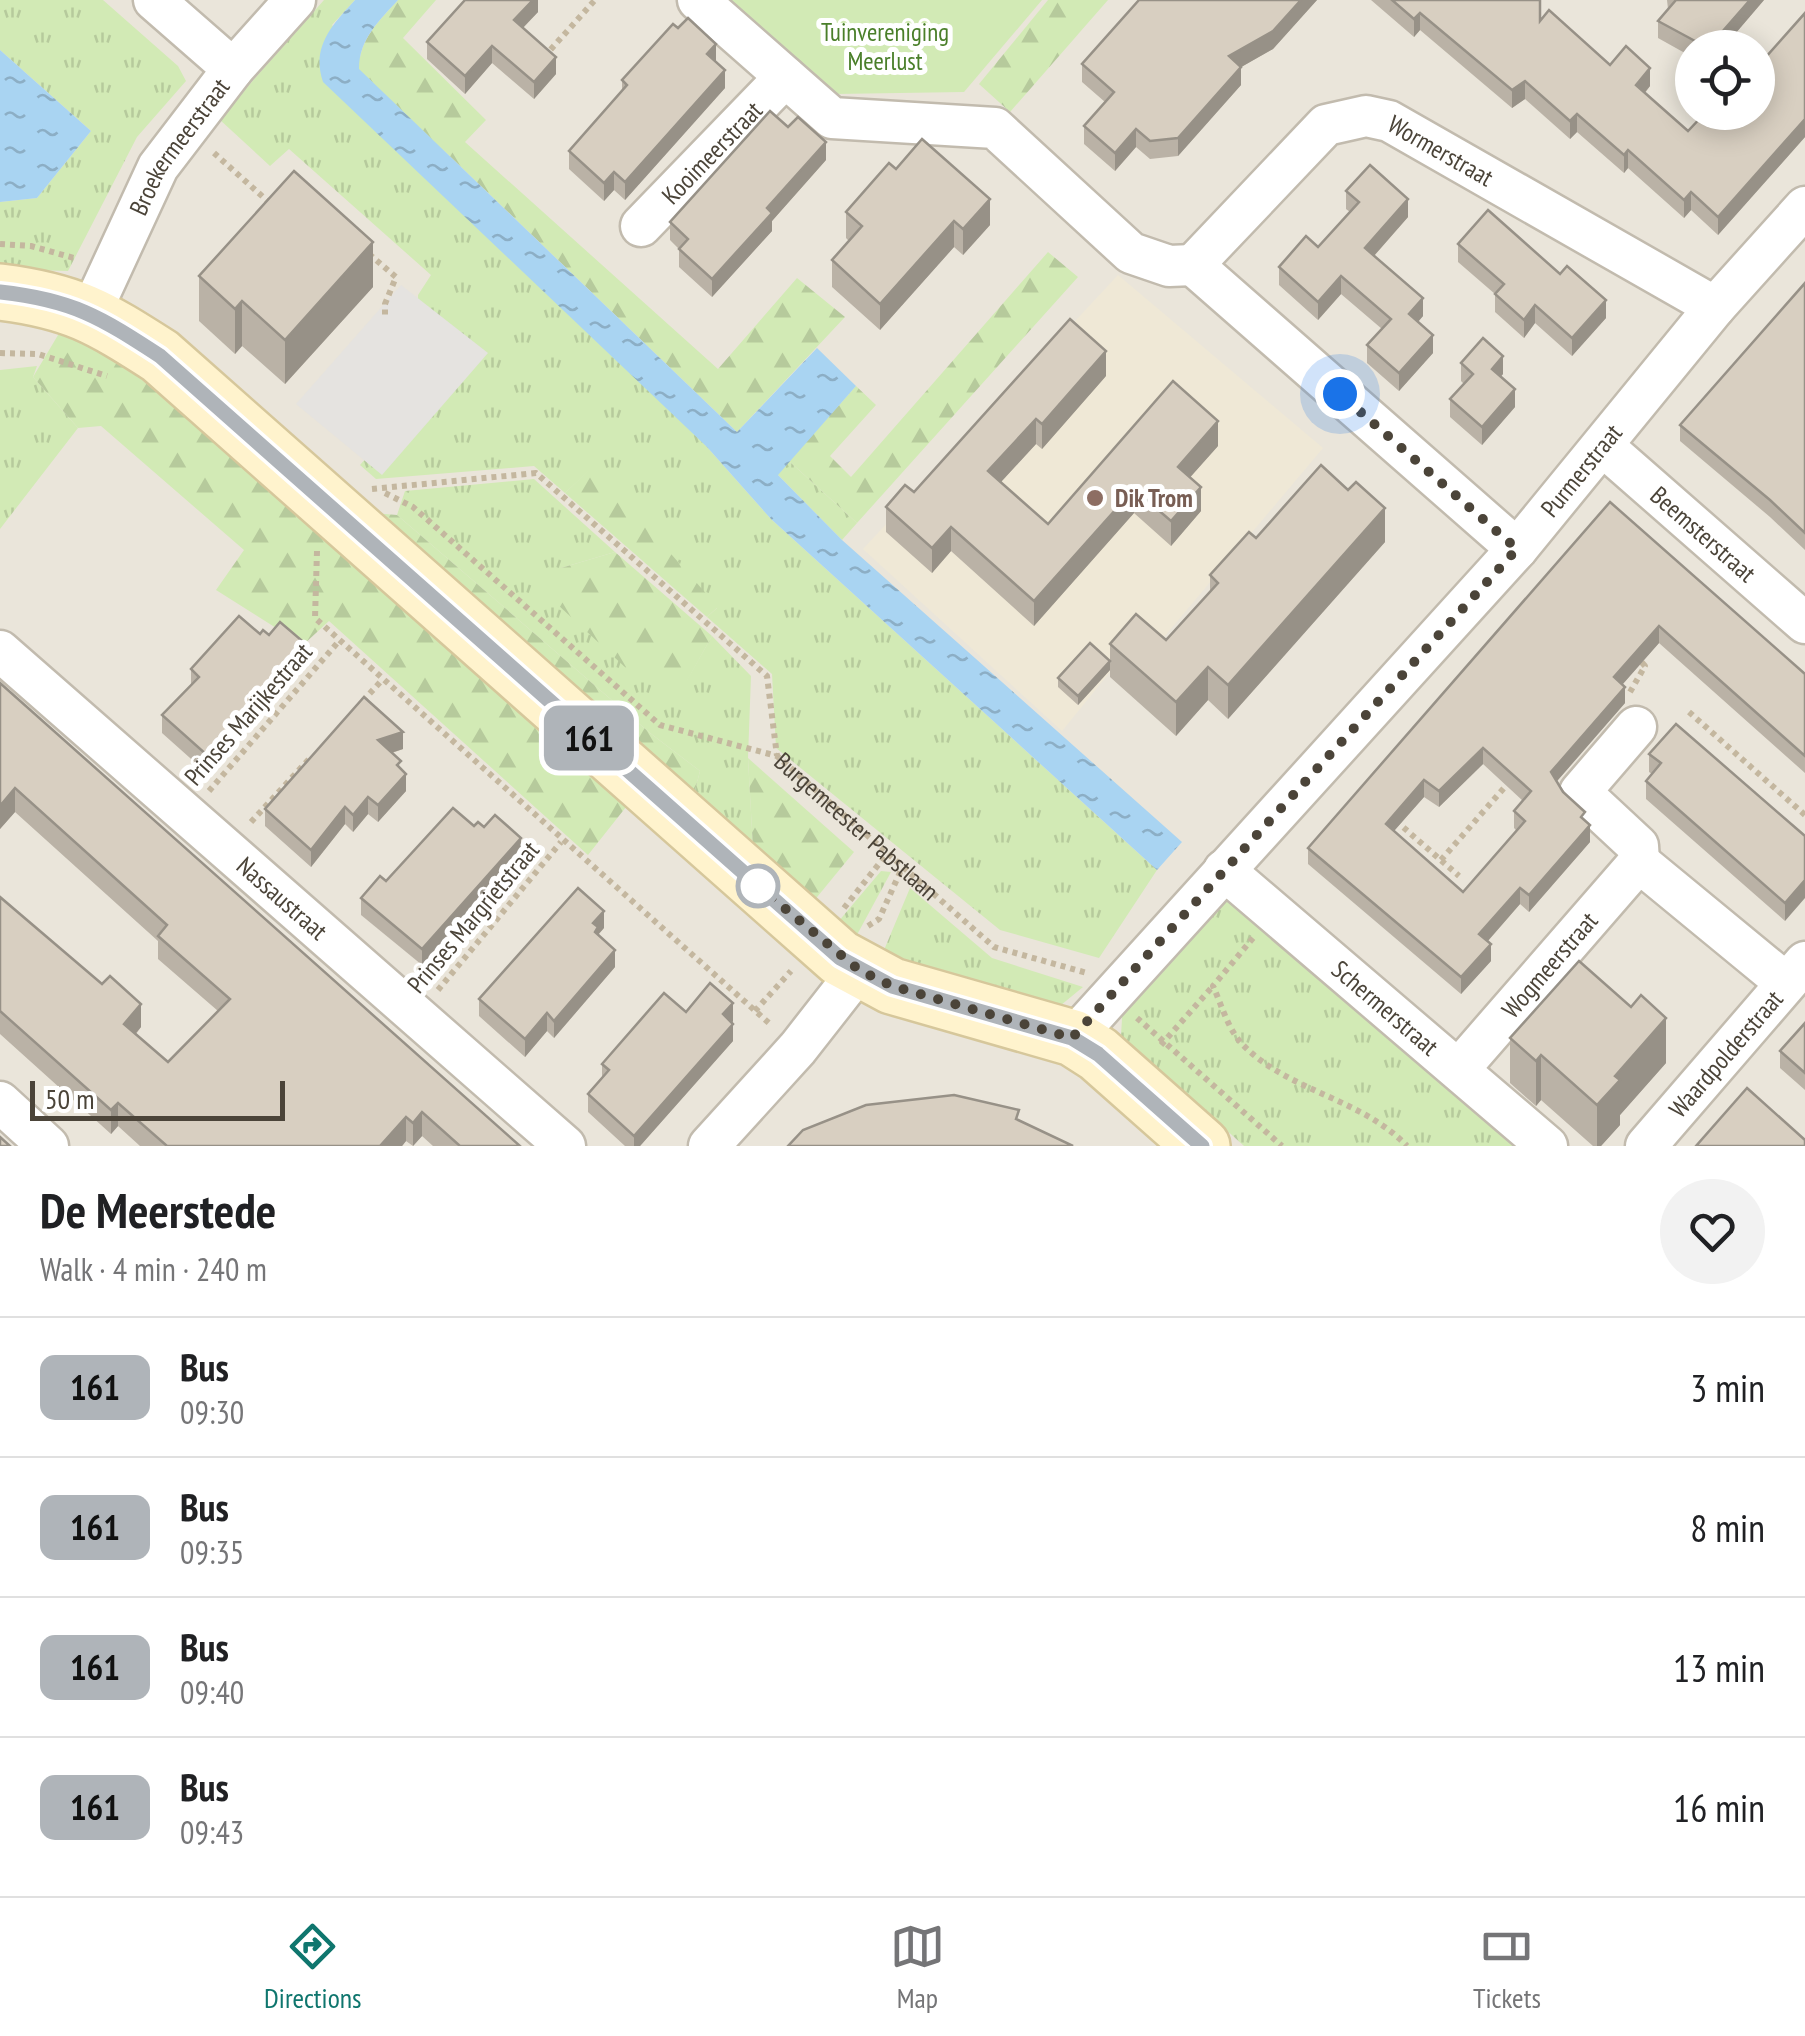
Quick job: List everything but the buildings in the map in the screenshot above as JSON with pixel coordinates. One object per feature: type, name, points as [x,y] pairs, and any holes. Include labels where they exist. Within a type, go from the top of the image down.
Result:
[{"type":"street","points":[[154,0],[233,68]]},
{"type":"street","name":"Broekermeerstraat","points":[[91,312],[158,167],[233,68],[296,0]]},
{"type":"street","points":[[698,0],[832,118],[995,128],[1131,253],[1169,266],[1192,266],[1517,549]]},
{"type":"street","name":"Kooimeerstraat","points":[[641,226],[785,77]]},
{"type":"street","name":"Wormerstraat","points":[[1192,266],[1326,125],[1366,116],[1390,121],[1715,307]]},
{"type":"street","name":"Purmerstraat","points":[[1072,1038],[1517,549],[1715,307],[1805,207]]},
{"type":"street","points":[[0,292],[49,298],[91,312],[160,356],[671,811],[859,970],[892,986],[1146,1061],[1202,1146]]},
{"type":"street","name":"Beemsterstraat","points":[[1604,446],[1805,622]]},
{"type":"street","name":"Nassaustraat","points":[[0,651],[565,1146]]},
{"type":"street","points":[[1636,726],[1580,792],[1638,846],[1639,862],[1795,972]]},
{"type":"street","name":"Wogmeerstraat","points":[[1459,1069],[1639,862]]},
{"type":"street","name":"Schermerstraat","points":[[1224,870],[1547,1146]]},
{"type":"street","points":[[709,1146],[798,1048],[859,970]]},
{"type":"street","name":"Waardpolderstraat","points":[[1646,1146],[1795,972]]},
{"type":"street","points":[[0,1102],[48,1146]]},
{"type":"path","points":[[533,69],[594,0]]},
{"type":"path","points":[[187,128],[278,210],[286,200]]},
{"type":"path","points":[[367,252],[396,277],[385,304],[385,317]]},
{"type":"path","points":[[0,353],[38,354],[110,376]]},
{"type":"path","name":"Burgemeester Pabstlaan","points":[[777,756],[767,676],[536,473],[374,487],[413,507],[660,725],[777,756],[994,947],[1084,971],[1111,995],[1146,1061],[1282,1146]]},
{"type":"path","points":[[303,537],[317,550],[315,618],[561,842],[798,1048]]},
{"type":"path","name":"Prinses Marijkestraat","points":[[188,814],[339,641]]},
{"type":"path","points":[[1634,654],[1645,666],[1632,684],[1628,702],[1636,726]]},
{"type":"path","points":[[356,708],[382,680]]},
{"type":"path","points":[[1689,712],[1805,815]]},
{"type":"path","points":[[228,848],[318,750]]},
{"type":"path","points":[[1441,860],[1512,779]]},
{"type":"path","points":[[1383,810],[1459,876]]},
{"type":"path","name":"Prinses Margrietstraat","points":[[415,1018],[561,842]]},
{"type":"path","points":[[878,919],[902,868]]},
{"type":"path","points":[[1146,1061],[1274,912]]},
{"type":"path","points":[[1213,986],[1229,1025],[1246,1048],[1293,1078],[1389,1127],[1407,1146]]},
{"type":"shaded area","points":[[0,0],[1805,0],[1805,1146],[0,1146]]},
{"type":"shaded area","name":"Dik Trom","points":[[1118,275],[1323,448],[1164,637],[1149,624],[1062,731],[863,549]]},
{"type":"shaded area","points":[[401,285],[488,353],[382,475],[296,404]]},
{"type":"green space","points":[[0,0],[103,0],[178,66],[186,81],[137,137],[68,271],[0,269],[0,202],[37,198],[91,131],[0,50]]},
{"type":"green space","points":[[324,0],[355,0],[332,25],[771,519],[1157,870],[1099,958],[1000,930],[776,748],[772,674],[707,617],[717,608],[593,467],[565,493],[534,466],[376,479],[360,465],[460,351],[418,304],[418,295],[431,275],[289,149],[270,166],[219,119]]},
{"type":"green space","points":[[398,0],[436,0],[403,38],[486,120],[465,142],[718,369],[797,278],[845,317],[737,432],[359,69],[366,40]]},
{"type":"green space","name":"Tuinvereniging Meerlust","points":[[728,0],[1042,0],[964,92],[835,94]]},
{"type":"green space","points":[[1048,0],[1108,0],[1010,112],[979,84]]},
{"type":"green space","points":[[1048,252],[1078,277],[857,523],[789,461],[856,386],[876,405],[830,456],[851,477]]},
{"type":"green space","points":[[64,325],[118,359],[630,802],[588,855],[329,621],[303,645],[216,590],[244,550],[101,426],[78,428],[33,377]]},
{"type":"green space","points":[[37,366],[33,377],[78,428],[0,529],[0,370]]},
{"type":"green space","points":[[309,451],[373,513],[397,515],[650,733],[700,771],[690,810],[292,458]]},
{"type":"green space","points":[[789,461],[857,523],[842,540],[777,474]]},
{"type":"green space","points":[[593,466],[718,607],[707,617],[565,493]]},
{"type":"green space","points":[[534,479],[615,552],[561,568],[687,680],[712,636],[751,676],[748,758],[754,867],[690,810],[700,771],[650,733],[397,515],[405,491]]},
{"type":"green space","points":[[615,552],[712,636],[687,681],[627,669],[557,604],[561,568]]},
{"type":"green space","points":[[748,758],[854,852],[804,913],[754,867]]},
{"type":"green space","points":[[881,871],[891,872],[852,944],[838,922]]},
{"type":"green space","points":[[1228,887],[1522,1146],[1244,1146],[1121,1035],[1123,1002]]},
{"type":"green space","points":[[910,888],[992,958],[1083,987],[1055,1010],[879,962]]},
{"type":"water","points":[[355,0],[398,0],[366,40],[359,69],[737,432],[817,348],[856,386],[778,475],[842,540],[1182,842],[1157,870],[771,519],[707,447],[323,82],[322,47]]},
{"type":"water","points":[[0,50],[91,131],[37,198],[0,202]]},
{"type":"bus line","name":"161","points":[[0,292],[49,298],[91,312],[160,356],[840,958],[892,986],[1044,1026],[1072,1038],[1098,1054],[1202,1146]]},
{"type":"place","name":"Dik Trom","points":[[1095,498]]},
{"type":"route","points":[[758,886],[840,958],[892,986],[1044,1026],[1072,1038],[1517,549],[1340,394]]}]
